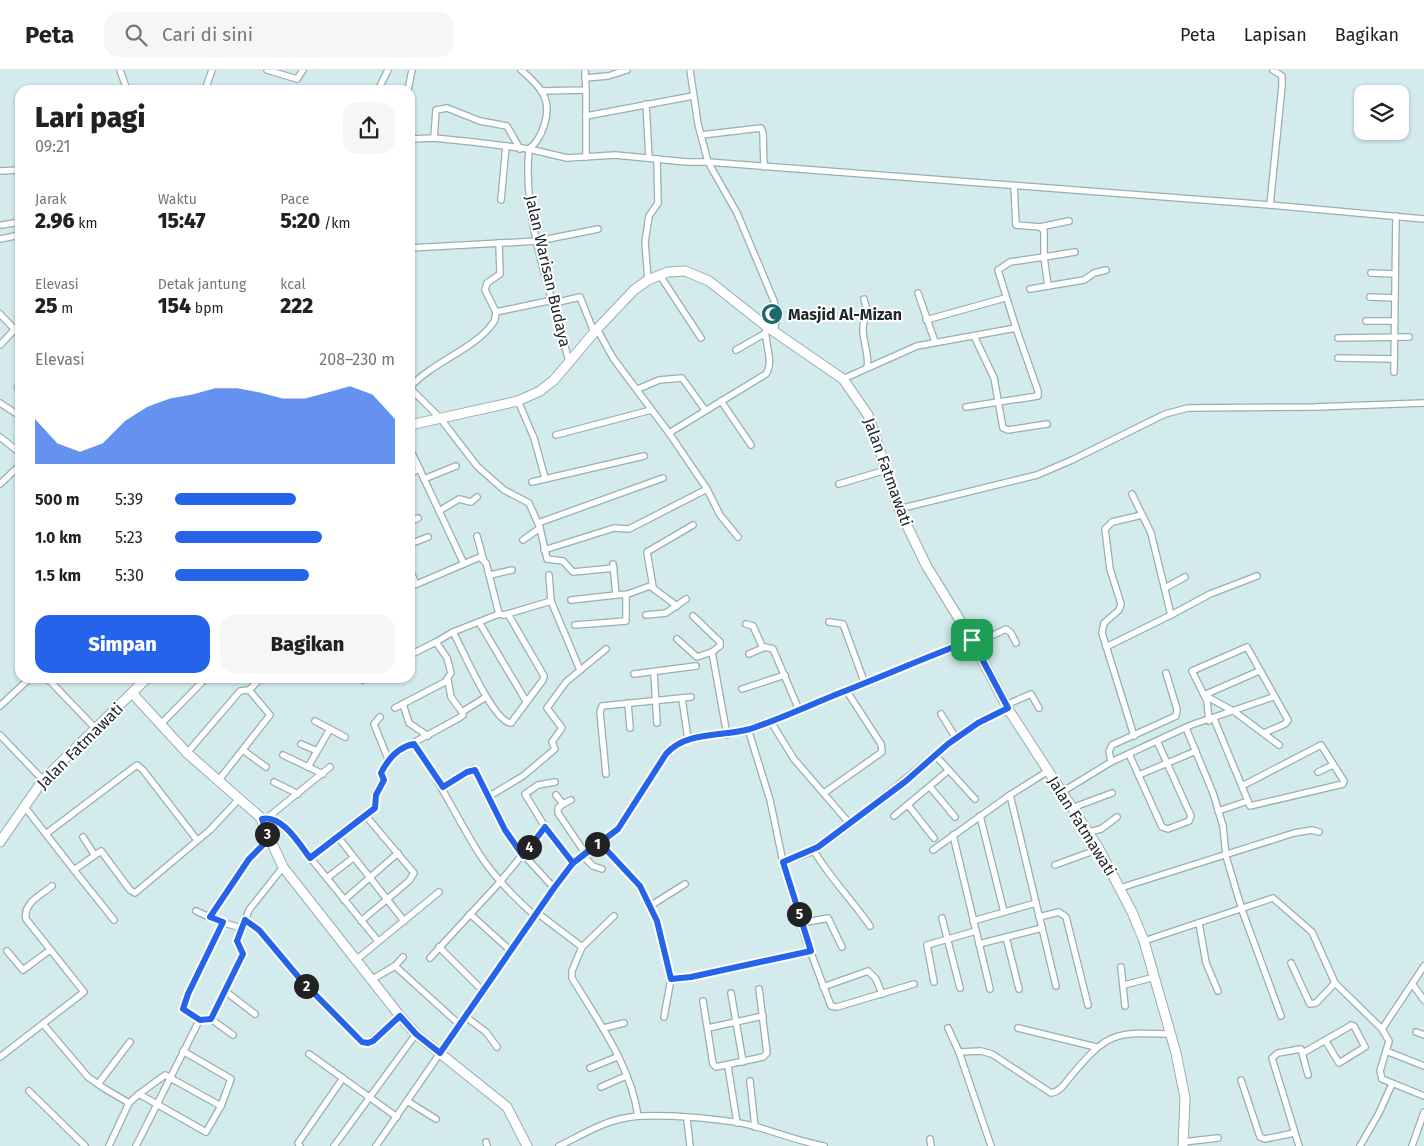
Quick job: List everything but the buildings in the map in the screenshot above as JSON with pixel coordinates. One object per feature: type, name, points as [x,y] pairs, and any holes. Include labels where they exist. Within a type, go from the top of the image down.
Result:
[{"type":"street","points":[[120,70],[125,85]]},
{"type":"street","points":[[207,85],[212,70]]},
{"type":"street","points":[[266,70],[294,78],[300,77],[303,70]]},
{"type":"street","points":[[380,85],[388,70]]},
{"type":"street","points":[[409,85],[412,70]]},
{"type":"street","points":[[585,70],[586,157]]},
{"type":"street","points":[[585,78],[627,70]]},
{"type":"street","points":[[690,70],[700,134],[708,162],[736,213],[774,301],[777,317],[768,330],[736,350]]},
{"type":"street","points":[[1270,205],[1283,73],[1273,70]]},
{"type":"street","points":[[524,71],[541,91],[546,102],[543,130],[537,143],[529,149]]},
{"type":"street","points":[[541,91],[586,90]]},
{"type":"street","points":[[586,116],[693,96]]},
{"type":"street","points":[[646,104],[648,158]]},
{"type":"street","points":[[434,138],[436,110],[447,108],[480,121],[507,126],[520,149]]},
{"type":"street","points":[[700,134],[761,128],[763,133],[764,167]]},
{"type":"street","points":[[415,139],[434,138],[506,146],[567,158],[615,155],[1270,205],[1424,219]]},
{"type":"street","points":[[501,200],[506,146]]},
{"type":"street","name":"Jalan Warisan Budaya","points":[[529,149],[529,188],[538,241],[569,362]]},
{"type":"street","points":[[648,280],[645,242],[649,216],[658,202],[657,159]]},
{"type":"street","points":[[0,170],[15,170]]},
{"type":"street","points":[[1014,186],[1016,225],[1040,227],[1069,221]]},
{"type":"street","points":[[1394,372],[1396,216]]},
{"type":"street","points":[[2,225],[15,223]]},
{"type":"street","points":[[1040,227],[1044,231],[1044,257],[1048,286]]},
{"type":"street","points":[[415,248],[538,241],[598,229]]},
{"type":"street","points":[[0,239],[15,236]]},
{"type":"street","points":[[415,383],[436,364],[480,336],[494,322],[496,312],[484,290],[487,283],[500,274],[499,243]]},
{"type":"street","points":[[966,407],[1034,399],[1038,395],[1005,298],[998,270],[1010,262],[1075,252]]},
{"type":"street","points":[[1030,289],[1084,280],[1094,272],[1106,270]]},
{"type":"street","name":"Jalan Fatmawati","points":[[415,424],[518,401],[540,391],[554,380],[595,330],[634,290],[659,274],[685,271],[699,275],[768,330],[842,379],[868,415],[899,509],[926,565],[973,642],[1007,707],[1099,849],[1120,888],[1144,941],[1171,1034],[1185,1098],[1184,1144]]},
{"type":"street","points":[[659,274],[701,338]]},
{"type":"street","points":[[1371,274],[1395,274]]},
{"type":"street","points":[[918,293],[935,342]]},
{"type":"street","points":[[496,312],[580,297],[595,330],[613,358],[669,433],[707,489],[720,515],[738,537]]},
{"type":"street","points":[[1370,297],[1395,298]]},
{"type":"street","points":[[926,320],[1005,298]]},
{"type":"street","points":[[864,299],[868,309],[864,326],[869,358],[867,368]]},
{"type":"street","points":[[0,314],[15,329],[0,345]]},
{"type":"street","points":[[1366,320],[1395,321]]},
{"type":"street","points":[[842,379],[902,351],[935,342],[1016,328]]},
{"type":"street","points":[[669,433],[767,372],[769,363],[768,330]]},
{"type":"street","points":[[974,336],[994,378],[1004,429],[1047,424]]},
{"type":"street","points":[[1338,338],[1409,337]]},
{"type":"street","points":[[1338,358],[1394,359]]},
{"type":"street","points":[[638,390],[659,380],[682,378],[705,410]]},
{"type":"street","points":[[415,392],[440,418],[483,472],[504,490],[529,503],[539,526],[547,559],[563,561],[573,572],[613,566],[616,595]]},
{"type":"street","points":[[518,401],[534,438],[546,478]]},
{"type":"street","points":[[721,401],[751,445]]},
{"type":"street","points":[[0,403],[15,413]]},
{"type":"street","points":[[899,509],[1037,474],[1072,460],[1165,414],[1188,408],[1315,407],[1424,403]]},
{"type":"street","points":[[556,435],[651,410]]},
{"type":"street","points":[[0,437],[15,449]]},
{"type":"street","points":[[532,482],[644,456]]},
{"type":"street","points":[[415,460],[464,564]]},
{"type":"street","points":[[424,480],[456,466]]},
{"type":"street","points":[[0,484],[15,470]]},
{"type":"street","points":[[415,472],[420,470]]},
{"type":"street","points":[[839,484],[886,470]]},
{"type":"street","points":[[0,472],[7,477]]},
{"type":"street","points":[[523,540],[539,526],[663,478]]},
{"type":"street","points":[[544,550],[614,528],[629,529],[707,489]]},
{"type":"street","points":[[1132,494],[1151,533],[1171,615]]},
{"type":"street","points":[[439,511],[459,499],[470,502],[476,497]]},
{"type":"street","points":[[1134,736],[1106,647],[1102,626],[1119,610],[1121,604],[1110,569],[1105,529],[1112,522],[1142,515]]},
{"type":"street","points":[[677,606],[653,586],[648,552],[693,525]]},
{"type":"street","points":[[478,536],[483,558],[490,575],[496,610],[499,614]]},
{"type":"street","points":[[415,542],[428,537]]},
{"type":"street","points":[[415,585],[483,558]]},
{"type":"street","points":[[490,575],[512,570]]},
{"type":"street","points":[[549,575],[551,601],[580,670]]},
{"type":"street","points":[[1106,647],[1210,594],[1257,576]]},
{"type":"street","points":[[1165,588],[1185,577]]},
{"type":"street","points":[[571,600],[626,595],[641,588],[653,586]]},
{"type":"street","points":[[575,625],[626,621],[626,595]]},
{"type":"street","points":[[646,615],[666,614],[686,599]]},
{"type":"street","points":[[415,652],[453,632],[499,614],[508,614],[551,601]]},
{"type":"street","points":[[453,632],[486,697],[508,723],[511,723],[544,676],[508,614]]},
{"type":"street","points":[[677,639],[697,657],[718,648],[720,643],[693,616]]},
{"type":"street","points":[[480,622],[526,701]]},
{"type":"street","points":[[829,622],[843,624],[865,684]]},
{"type":"street","points":[[746,624],[752,625],[763,648]]},
{"type":"street","points":[[376,1146],[554,888],[573,863],[618,829],[675,744],[688,739],[727,735],[771,722],[916,661],[1006,630],[1011,633],[1016,643]]},
{"type":"street","points":[[436,642],[447,658],[451,670],[448,680],[451,697],[462,712]]},
{"type":"street","points":[[749,654],[768,647],[774,650],[799,710]]},
{"type":"street","points":[[1242,786],[1321,745],[1344,781],[1343,784],[1250,806],[1212,720],[1208,704],[1193,676],[1194,670],[1245,647],[1250,650],[1259,672],[1288,720],[1285,724],[1264,733]]},
{"type":"street","points":[[488,797],[523,776],[555,749],[552,742],[562,728],[548,708],[566,682],[606,649]]},
{"type":"street","points":[[712,652],[727,735]]},
{"type":"street","points":[[634,674],[654,673],[696,666]]},
{"type":"street","points":[[1204,695],[1259,672]]},
{"type":"street","points":[[654,673],[657,723]]},
{"type":"street","points":[[1111,762],[1109,751],[1111,747],[1176,716],[1177,709],[1166,673]]},
{"type":"street","points":[[742,689],[785,675]]},
{"type":"street","points":[[395,708],[448,680]]},
{"type":"street","points":[[0,706],[25,683]]},
{"type":"street","points":[[52,683],[96,729]]},
{"type":"street","name":"Jalan Fatmawati","points":[[0,842],[43,780],[132,693],[137,683]]},
{"type":"street","points":[[160,725],[201,683]]},
{"type":"street","points":[[187,753],[240,691],[249,690],[256,683]]},
{"type":"street","points":[[218,781],[270,715],[249,690]]},
{"type":"street","points":[[824,793],[882,752],[881,744],[846,690]]},
{"type":"street","points":[[132,693],[187,753],[218,781],[265,819],[278,822],[378,941]]},
{"type":"street","points":[[783,862],[814,851],[956,738],[978,723],[1031,694],[1039,708]]},
{"type":"street","points":[[1204,695],[1235,712],[1280,744]]},
{"type":"street","points":[[310,858],[366,816],[376,805],[376,795],[382,785],[381,773],[388,759],[408,745],[414,744],[459,718],[463,715],[462,712],[486,697]]},
{"type":"street","points":[[606,774],[600,709],[605,706],[691,697]]},
{"type":"street","points":[[1062,792],[1111,762],[1186,728],[1273,697]]},
{"type":"street","points":[[682,699],[688,739]]},
{"type":"street","points":[[628,703],[630,728]]},
{"type":"street","points":[[402,704],[409,722],[428,736]]},
{"type":"street","points":[[941,714],[956,738]]},
{"type":"street","points":[[380,717],[374,724],[388,759]]},
{"type":"street","points":[[315,721],[345,737]]},
{"type":"street","points":[[771,722],[794,759],[850,824]]},
{"type":"street","points":[[1186,728],[1218,811],[1225,838],[1226,856],[1242,910],[1281,1016]]},
{"type":"street","points":[[308,767],[330,729]]},
{"type":"street","points":[[748,729],[770,800],[783,862],[811,951],[831,1006],[835,1008],[914,984]]},
{"type":"street","points":[[0,735],[43,780]]},
{"type":"street","points":[[1129,754],[1162,827],[1168,830],[1189,821],[1190,816],[1158,741]]},
{"type":"street","points":[[302,744],[317,751]]},
{"type":"street","points":[[414,744],[443,787],[480,856],[500,882],[535,914],[582,947]]},
{"type":"street","points":[[243,750],[266,767]]},
{"type":"street","points":[[1139,775],[1196,751]]},
{"type":"street","points":[[935,755],[975,799]]},
{"type":"street","points":[[283,756],[323,774]]},
{"type":"street","points":[[46,833],[137,765],[143,770],[197,840]]},
{"type":"street","points":[[1318,772],[1333,765]]},
{"type":"street","points":[[265,819],[330,768]]},
{"type":"street","points":[[443,787],[473,770],[478,775],[505,830],[523,856],[554,888]]},
{"type":"street","points":[[894,816],[949,770]]},
{"type":"street","points":[[934,850],[1010,794],[1048,771]]},
{"type":"street","points":[[274,782],[298,794]]},
{"type":"street","points":[[555,782],[538,785],[525,794],[545,827],[573,863]]},
{"type":"street","points":[[930,787],[955,817]]},
{"type":"street","points":[[1072,808],[1112,793]]},
{"type":"street","points":[[1010,794],[1056,986]]},
{"type":"street","points":[[556,795],[563,804]]},
{"type":"street","points":[[74,870],[94,854],[103,852],[130,890],[135,893],[197,840],[239,799]]},
{"type":"street","points":[[571,800],[558,808],[558,813],[583,854],[593,866],[602,869]]},
{"type":"street","points":[[1218,811],[1248,801]]},
{"type":"street","points":[[908,805],[934,838]]},
{"type":"street","points":[[24,806],[114,920]]},
{"type":"street","points":[[361,921],[414,876],[413,870],[366,816]]},
{"type":"street","points":[[980,816],[1004,912]]},
{"type":"street","points":[[1088,832],[1101,829],[1117,817]]},
{"type":"street","points":[[265,819],[269,839],[283,867],[371,980],[416,1034],[507,1107],[527,1146]]},
{"type":"street","points":[[430,958],[523,856],[545,827]]},
{"type":"street","points":[[1120,888],[1301,831],[1312,830],[1319,832]]},
{"type":"street","points":[[953,835],[990,989]]},
{"type":"street","points":[[338,837],[369,879],[404,921]]},
{"type":"street","points":[[83,838],[94,854]]},
{"type":"street","points":[[210,917],[249,859],[269,839]]},
{"type":"street","points":[[599,842],[637,881],[657,921],[671,979],[664,1017]]},
{"type":"street","points":[[1055,865],[1099,849]]},
{"type":"street","points":[[814,851],[822,866],[852,900],[870,926]]},
{"type":"street","points":[[344,900],[398,854]]},
{"type":"street","points":[[327,878],[353,858]]},
{"type":"street","points":[[211,1019],[243,954],[237,941],[245,920],[262,891],[283,867]]},
{"type":"street","points":[[650,906],[685,884]]},
{"type":"street","points":[[0,1057],[44,1025],[84,992],[29,923],[25,913],[30,904],[52,886]]},
{"type":"street","points":[[356,960],[439,892]]},
{"type":"street","points":[[1144,941],[1242,910],[1270,898],[1277,900],[1315,937],[1335,982],[1382,1029],[1389,1041],[1380,1076],[1385,1081],[1424,1096]]},
{"type":"street","points":[[974,921],[1036,903]]},
{"type":"street","points":[[196,910],[242,928]]},
{"type":"street","points":[[1039,917],[1060,912],[1066,917],[1088,1005]]},
{"type":"street","points":[[470,914],[511,951]]},
{"type":"street","points":[[614,916],[582,947],[572,971],[572,978],[604,1028],[636,1100],[638,1116]]},
{"type":"street","points":[[802,923],[828,918],[842,947]]},
{"type":"street","points":[[942,918],[960,988]]},
{"type":"street","points":[[245,920],[259,930],[301,980],[362,1042],[368,1043],[373,1041],[400,1016]]},
{"type":"street","points":[[223,922],[183,1006],[185,1012],[200,1020],[211,1019],[233,1035]]},
{"type":"street","points":[[1199,923],[1206,963],[1218,992]]},
{"type":"street","points":[[979,944],[1042,928]]},
{"type":"street","points":[[934,982],[926,950],[927,946],[976,930]]},
{"type":"street","points":[[1006,937],[1019,990]]},
{"type":"street","points":[[439,947],[484,992]]},
{"type":"street","points":[[7,951],[22,970],[50,950]]},
{"type":"street","points":[[671,979],[691,977],[811,951]]},
{"type":"street","points":[[371,980],[395,966],[403,958]]},
{"type":"street","points":[[1291,962],[1310,1004],[1316,1003],[1335,982]]},
{"type":"street","points":[[395,966],[460,1025]]},
{"type":"street","points":[[1382,1029],[1424,966]]},
{"type":"street","points":[[1121,967],[1125,1006]]},
{"type":"street","points":[[823,987],[868,971],[876,979],[882,994]]},
{"type":"street","points":[[1124,985],[1155,977]]},
{"type":"street","points":[[1412,985],[1424,1000]]},
{"type":"street","points":[[703,1001],[714,1066],[728,1066],[763,1057],[766,1053],[759,989]]},
{"type":"street","points":[[225,991],[256,1014]]},
{"type":"street","points":[[732,993],[743,1062]]},
{"type":"street","points":[[708,1028],[763,1016]]},
{"type":"street","points":[[466,1017],[486,1032],[497,1047]]},
{"type":"street","points":[[136,1146],[200,1020]]},
{"type":"street","points":[[604,1028],[624,1023]]},
{"type":"street","points":[[44,1025],[88,1077],[128,1103]]},
{"type":"street","points":[[1303,1053],[1325,1040],[1352,1025],[1366,1047],[1339,1063],[1325,1040]]},
{"type":"street","points":[[948,1028],[959,1052],[991,1146]]},
{"type":"street","points":[[1018,1028],[1096,1047]]},
{"type":"street","points":[[1416,1032],[1424,1035]]},
{"type":"street","points":[[334,1146],[416,1034]]},
{"type":"street","points":[[959,1052],[981,1051],[992,1054],[1051,1094],[1060,1088],[1096,1047],[1122,1034],[1171,1034]]},
{"type":"street","points":[[98,1084],[130,1042]]},
{"type":"street","points":[[1299,1146],[1272,1060],[1276,1054],[1299,1049],[1303,1053],[1308,1075]]},
{"type":"street","points":[[139,1094],[206,1132],[221,1106],[231,1079],[183,1051]]},
{"type":"street","points":[[1386,1051],[1424,1066]]},
{"type":"street","points":[[309,1054],[397,1117]]},
{"type":"street","points":[[590,1068],[617,1057]]},
{"type":"street","points":[[728,1066],[737,1123]]},
{"type":"street","points":[[109,1146],[128,1103],[162,1076],[165,1075],[221,1106]]},
{"type":"street","points":[[601,1087],[626,1076]]},
{"type":"street","points":[[300,1146],[298,1143],[343,1078]]},
{"type":"street","points":[[1241,1080],[1260,1137],[1265,1139],[1294,1134]]},
{"type":"street","points":[[750,1081],[755,1127]]},
{"type":"street","points":[[1360,1146],[1379,1113],[1392,1084]]},
{"type":"street","points":[[29,1091],[85,1146]]},
{"type":"street","points":[[407,1101],[436,1120]]},
{"type":"street","points":[[1412,1146],[1424,1112]]},
{"type":"street","points":[[558,1146],[613,1122],[638,1116],[737,1123],[755,1127],[795,1143],[824,1146]]},
{"type":"street","points":[[687,1118],[690,1146]]},
{"type":"street","points":[[1184,1144],[1218,1138]]},
{"type":"street","points":[[930,1139],[931,1146]]},
{"type":"place","name":"Masjid Al-Mizan","points":[[772,314]]},
{"type":"route","points":[[972,640],[916,661],[771,722],[727,735],[691,738],[675,744],[666,754],[618,829],[599,842],[573,863],[534,915],[484,992],[440,1053],[416,1034],[400,1016],[373,1041],[368,1043],[362,1042],[301,980],[271,942],[245,920],[237,941],[243,954],[211,1019],[204,1018],[200,1020],[183,1009],[188,994],[223,922],[210,917],[249,859],[269,839],[262,819],[267,818],[278,822],[291,834],[310,858],[375,808],[377,803],[375,797],[384,780],[381,773],[388,759],[408,745],[414,744],[443,787],[467,772],[475,770],[494,811],[512,842],[523,856],[545,827],[573,863],[582,855],[599,842],[640,886],[657,921],[658,931],[669,964],[671,979],[691,977],[811,951],[783,862],[814,851],[882,797],[906,781],[948,744],[978,723],[1008,708],[972,640]]}]
